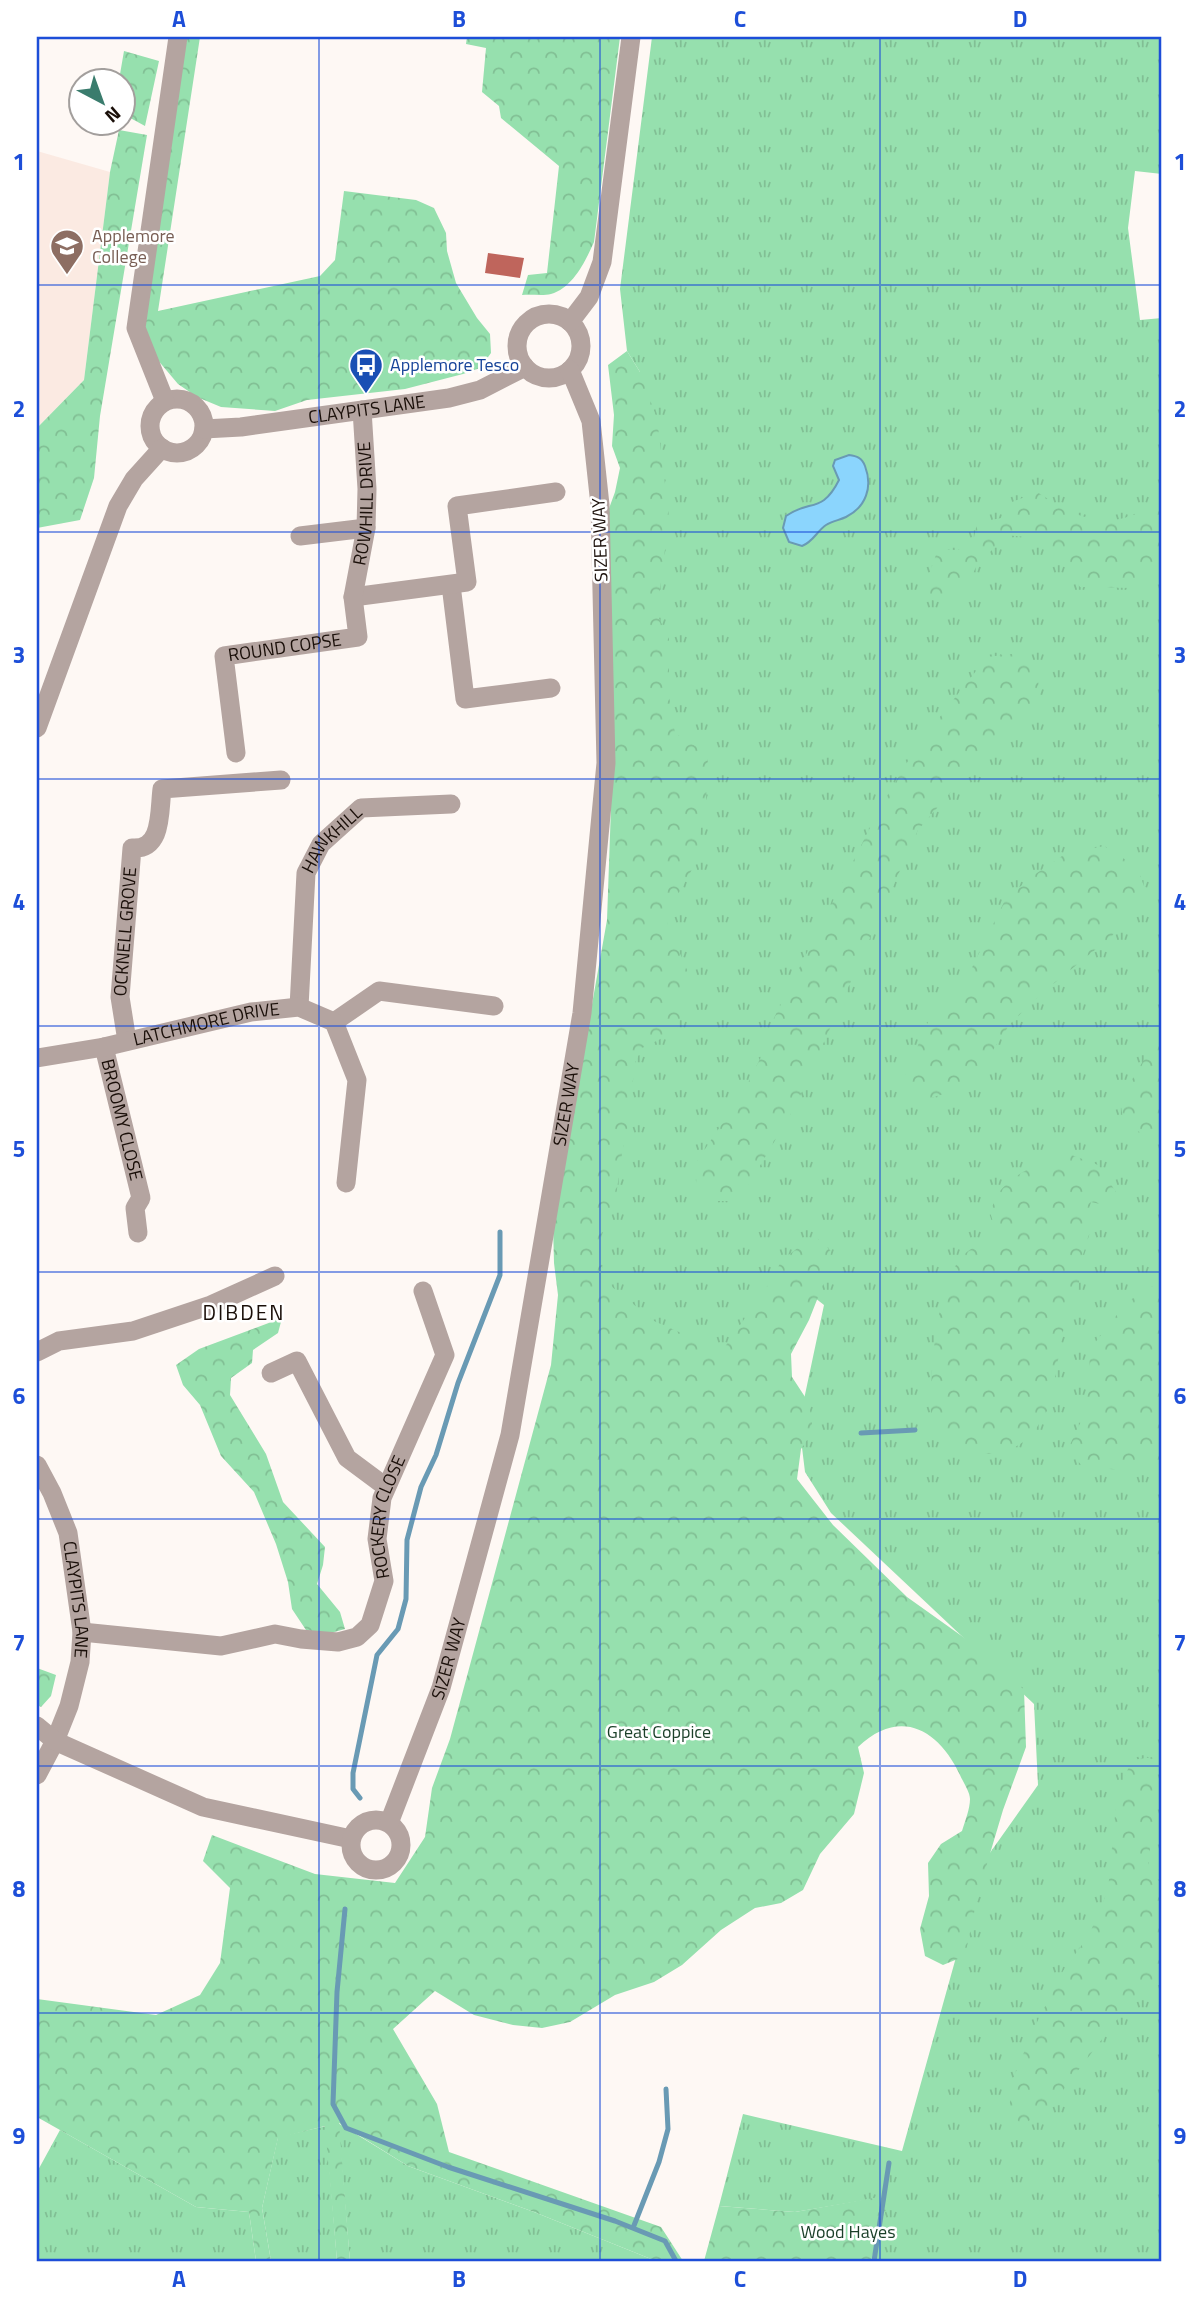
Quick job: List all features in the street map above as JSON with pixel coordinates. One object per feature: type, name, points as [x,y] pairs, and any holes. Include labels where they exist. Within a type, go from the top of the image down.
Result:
[{"type":"street","points":[[165,401],[136,328],[178,37]]},
{"type":"street","points":[[570,322],[589,297],[602,262],[631,37]]},
{"type":"street","points":[[553,314],[570,322],[580,341],[580,352],[570,370],[562,376],[542,377],[525,367],[517,350],[521,332],[526,324],[534,318],[553,314]]},
{"type":"street","name":"CLAYPITS LANE","points":[[204,429],[242,427],[449,398],[480,390],[525,367]]},
{"type":"street","name":"SIZER WAY","points":[[389,1823],[441,1688],[510,1435],[582,1013],[606,763],[600,505],[591,421],[570,370]]},
{"type":"street","points":[[165,401],[189,401],[201,413],[204,429],[196,445],[188,451],[179,453],[162,448],[151,435],[150,426],[154,411],[165,401]]},
{"type":"street","name":"ROWHILL DRIVE","points":[[358,637],[354,597],[366,528],[368,489],[362,410]]},
{"type":"street","points":[[37,728],[118,506],[134,479],[162,448]]},
{"type":"street","points":[[551,688],[466,699],[457,506],[556,492]]},
{"type":"street","points":[[300,536],[366,528]]},
{"type":"street","points":[[354,597],[459,584]]},
{"type":"street","name":"ROUND COPSE","points":[[236,753],[224,656],[358,637]]},
{"type":"street","name":"OCKNELL GROVE","points":[[127,1041],[120,997],[132,848],[142,849],[151,843],[156,833],[162,789],[281,780]]},
{"type":"street","name":"HAWKHILL","points":[[299,1007],[306,873],[321,844],[361,807],[451,804]]},
{"type":"street","points":[[346,1183],[357,1080],[334,1022],[379,991],[494,1006]]},
{"type":"street","name":"LATCHMORE DRIVE","points":[[37,1058],[104,1047],[251,1012],[299,1007],[334,1022]]},
{"type":"street","name":"BROOMY CLOSE","points":[[104,1047],[141,1198],[135,1208],[138,1233]]},
{"type":"street","points":[[37,1352],[59,1341],[132,1331],[211,1305],[275,1276]]},
{"type":"street","name":"ROCKERY CLOSE","points":[[82,1632],[221,1646],[275,1634],[338,1642],[357,1637],[370,1625],[384,1581],[377,1539],[382,1498],[445,1355],[424,1291]]},
{"type":"street","points":[[271,1373],[297,1361],[347,1458],[386,1487]]},
{"type":"street","name":"CLAYPITS LANE","points":[[37,1465],[68,1533],[82,1632],[80,1662],[69,1706],[37,1775]]},
{"type":"street","points":[[37,1726],[55,1741],[203,1807],[351,1839]]},
{"type":"street","points":[[373,1820],[389,1823],[398,1833],[401,1843],[399,1854],[388,1866],[379,1870],[362,1866],[351,1851],[351,1839],[356,1829],[373,1820]]},
{"type":"shaded area","name":"Applemore College","points":[[37,151],[110,172],[84,380],[37,428]]},
{"type":"green space","points":[[187,37],[200,37],[158,311],[320,276],[335,260],[344,191],[416,200],[434,208],[446,233],[447,251],[456,283],[490,334],[491,353],[480,368],[405,389],[307,400],[275,411],[221,407],[197,397],[178,384],[151,352],[142,319]]},
{"type":"green space","points":[[467,37],[620,37],[594,242],[572,280],[551,294],[522,295],[528,275],[547,273],[559,166],[501,118],[499,106],[482,92],[486,48],[466,44]]},
{"type":"green space","points":[[652,37],[1162,37],[1162,174],[1135,171],[1128,228],[1140,320],[1162,318],[1162,2261],[871,2261],[889,2196],[795,2212],[719,2206],[743,2114],[902,2151],[982,1864],[1038,1785],[1034,1704],[831,1513],[805,1472],[799,1423],[824,1305],[792,1280],[691,1393],[569,1305],[595,1177],[640,372],[627,351],[620,289]]},
{"type":"green space","points":[[124,51],[159,61],[145,126],[136,121],[136,66],[121,66]]},
{"type":"green space","points":[[136,133],[147,135],[100,416],[94,478],[80,520],[37,528],[37,428],[84,380],[110,172],[118,136],[136,136]]},
{"type":"green space","name":"Great Coppice","points":[[627,351],[640,372],[657,419],[669,517],[657,614],[669,639],[669,696],[675,733],[708,754],[706,801],[694,866],[668,912],[667,931],[690,977],[677,1031],[642,1048],[634,1065],[631,1111],[614,1210],[602,1230],[600,1255],[606,1282],[654,1321],[722,1351],[782,1260],[817,1238],[831,1251],[826,1277],[809,1320],[791,1354],[792,1377],[809,1403],[813,1431],[801,1449],[797,1479],[833,1525],[907,1597],[994,1659],[1024,1690],[1026,1747],[1003,1810],[978,1894],[965,1956],[943,1965],[925,1956],[920,1929],[929,1896],[928,1863],[941,1844],[962,1831],[970,1796],[941,1745],[929,1735],[902,1726],[888,1728],[873,1735],[858,1747],[864,1773],[854,1814],[820,1854],[803,1890],[781,1903],[755,1908],[721,1930],[682,1965],[654,1982],[615,1995],[570,2022],[542,2028],[513,2025],[474,2015],[435,1991],[393,2029],[437,2104],[449,2152],[661,2227],[683,2261],[656,2261],[534,2212],[408,2166],[339,2123],[350,2261],[337,2261],[325,2126],[278,2138],[262,2208],[271,2261],[256,2261],[249,2212],[196,2207],[37,2117],[37,1999],[156,2015],[200,1995],[220,1963],[230,1888],[203,1861],[212,1835],[315,1874],[395,1883],[425,1837],[432,1788],[450,1739],[551,1365],[558,1295],[553,1224],[607,920],[611,807],[607,514],[620,468],[612,446],[614,415],[608,365]]},
{"type":"green space","points":[[1037,492],[1073,513],[1093,519],[1114,520],[1143,511],[1162,510],[1162,561],[1133,588],[1080,587],[1058,557],[1042,543],[1020,536],[1006,536],[977,565],[966,588],[948,604],[921,597],[938,549],[972,547],[977,523],[1001,518],[1012,502]]},
{"type":"green space","points":[[1019,653],[1036,664],[1041,705],[1018,728],[982,756],[918,830],[796,1105],[739,1201],[712,1201],[696,1185],[697,1161],[744,1091],[761,1057],[774,1018],[881,806],[917,746],[987,657]]},
{"type":"green space","points":[[1104,846],[1137,867],[1145,889],[1112,936],[1041,994],[1010,1024],[989,1056],[947,1093],[917,1102],[900,1087],[931,1015],[961,990],[1006,898],[1065,854]]},
{"type":"green space","points":[[1162,1029],[1162,1136],[1156,1132],[1144,1134],[1124,1125],[1120,1100]]},
{"type":"green space","points":[[1069,1154],[1098,1165],[1116,1192],[1109,1206],[1091,1202],[1088,1213],[1091,1229],[1081,1261],[1078,1291],[1067,1309],[1050,1406],[1031,1437],[1004,1454],[978,1454],[949,1442],[931,1423],[933,1356],[949,1278],[960,1260],[973,1248],[999,1242],[990,1212],[1000,1191],[1023,1172]]},
{"type":"green space","points":[[1156,1284],[1162,1284],[1162,1463],[1119,1470],[1082,1466],[1068,1449],[1083,1417],[1089,1381],[1090,1349],[1127,1302]]},
{"type":"green space","points":[[282,1318],[278,1333],[253,1350],[252,1363],[231,1378],[230,1395],[266,1454],[283,1502],[325,1547],[317,1584],[340,1612],[345,1629],[327,1634],[306,1630],[292,1609],[288,1582],[276,1544],[254,1492],[221,1456],[200,1405],[183,1385],[176,1365],[199,1349]]},
{"type":"green space","points":[[1157,1500],[1162,1500],[1162,1570],[1153,1568],[1154,1541],[1147,1525]]},
{"type":"green space","points":[[37,1668],[56,1675],[51,1696],[41,1707],[37,1705]]},
{"type":"green space","points":[[1153,1757],[1160,1791],[1148,1867],[1162,1885],[1162,1983],[1132,2000],[1054,2102],[1022,2126],[1009,2109],[1013,2079],[1033,2030],[1063,1971],[1089,1935],[1108,1890],[1117,1794],[1132,1760]]},
{"type":"green space","points":[[338,2123],[408,2166],[534,2212],[656,2261],[350,2261]]},
{"type":"green space","points":[[326,2126],[337,2261],[271,2261],[262,2208],[278,2137]]},
{"type":"green space","points":[[60,2130],[196,2207],[249,2212],[256,2261],[37,2261],[37,2172]]},
{"type":"green space","name":"Wood Hayes","points":[[890,2195],[871,2261],[704,2261],[719,2206],[795,2212]]},
{"type":"water","points":[[849,455],[862,461],[867,474],[868,489],[859,508],[826,525],[802,546],[789,542],[783,528],[786,516],[827,498],[839,480],[833,466],[835,460]]},
{"type":"building","points":[[488,253],[524,258],[520,278],[485,273]]},
{"type":"waterway","points":[[360,1798],[353,1789],[353,1773],[377,1655],[398,1629],[406,1599],[407,1540],[421,1487],[436,1455],[458,1383],[500,1275],[500,1232]]},
{"type":"waterway","points":[[861,1433],[915,1430]]},
{"type":"waterway","points":[[345,1909],[337,1992],[333,2104],[346,2128],[448,2167],[615,2221],[665,2241],[676,2261]]},
{"type":"waterway","points":[[633,2228],[659,2162],[668,2129],[666,2089]]},
{"type":"waterway","points":[[874,2261],[889,2163]]},
{"type":"place","name":"Applemore College","points":[[67,276]]},
{"type":"place","name":"Applemore Tesco","points":[[366,395]]},
{"type":"district","name":"DIBDEN","points":[[244,1313]]}]
